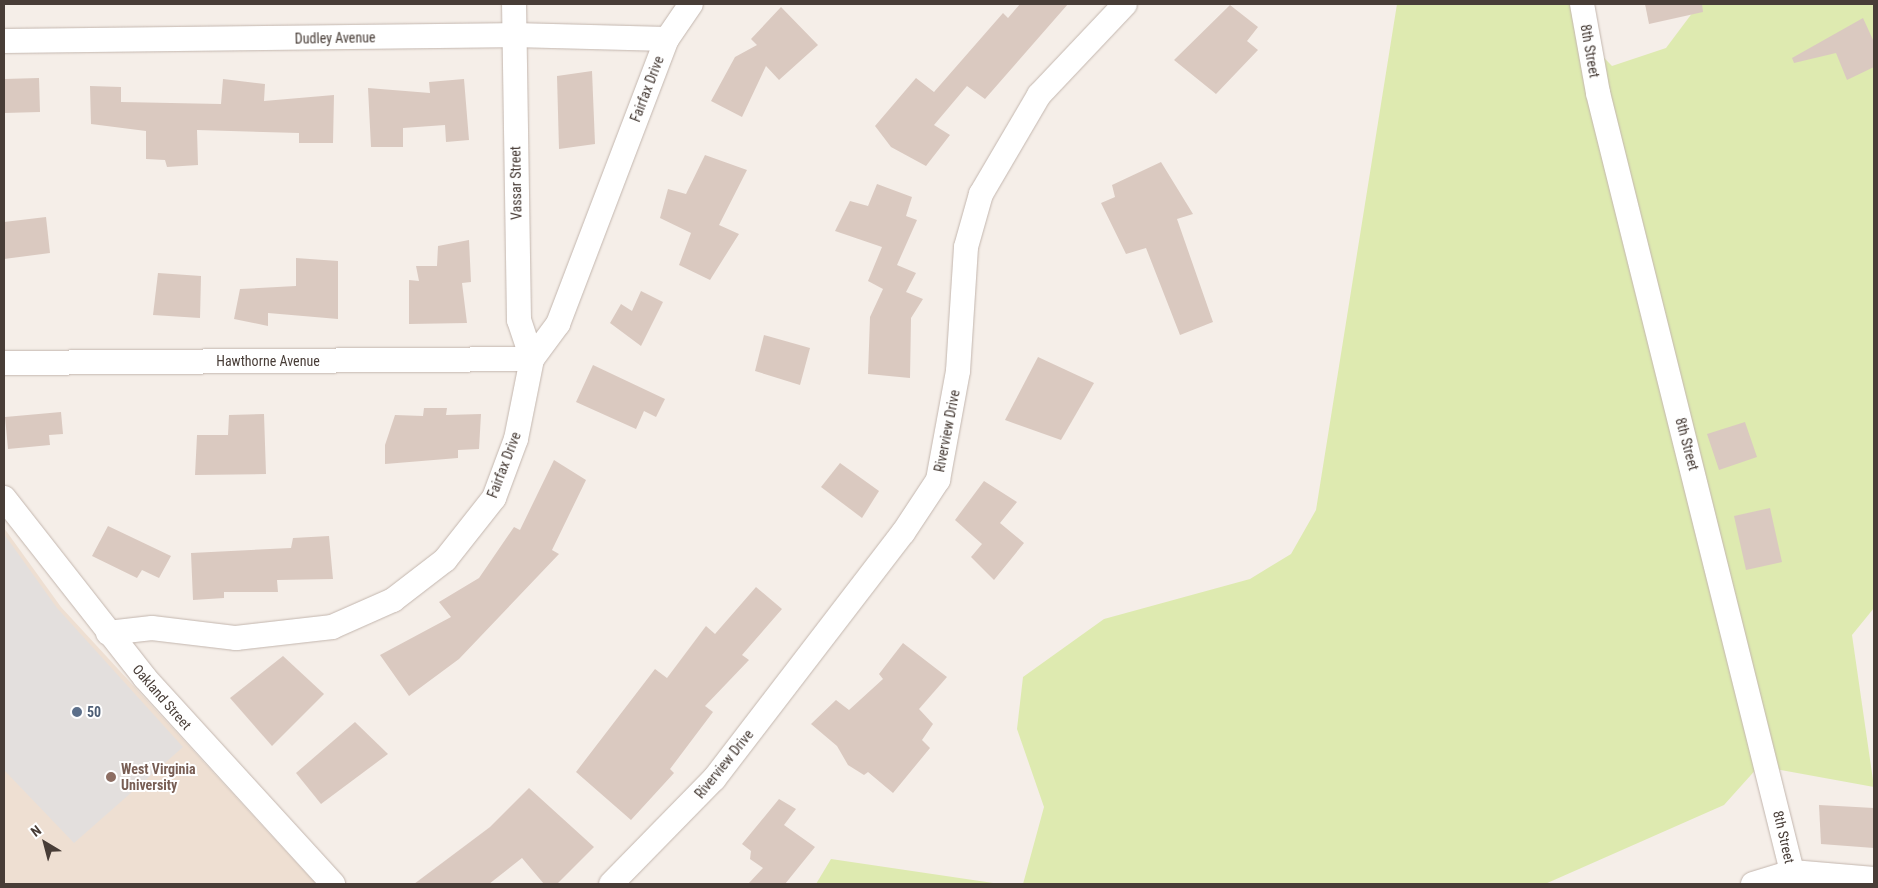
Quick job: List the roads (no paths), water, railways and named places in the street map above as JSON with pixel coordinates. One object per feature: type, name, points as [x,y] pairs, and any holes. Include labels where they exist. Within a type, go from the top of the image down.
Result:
[{"type":"street","name":"Vassar Street","points":[[514,4],[519,320],[532,359]]},
{"type":"street","name":"Fairfax Drive","points":[[108,633],[152,628],[236,638],[322,628],[393,600],[445,560],[494,498],[516,439],[532,359],[558,324],[667,39],[691,4]]},
{"type":"street","name":"Riverview Drive","points":[[611,884],[714,779],[903,533],[938,480],[958,371],[966,247],[981,194],[1039,94],[1125,4]]},
{"type":"street","name":"8th Street","points":[[1582,4],[1598,93],[1794,878]]},
{"type":"street","name":"Dudley Avenue","points":[[4,41],[514,34],[667,39]]},
{"type":"street","name":"Hawthorne Avenue","points":[[4,363],[532,359]]},
{"type":"street","name":"Oakland Street","points":[[4,498],[108,633],[333,884]]},
{"type":"street","points":[[1753,884],[1794,878],[1874,879]]},
{"type":"place","name":"50","points":[[77,712]]},
{"type":"place","name":"West Virginia University","points":[[111,777]]}]
